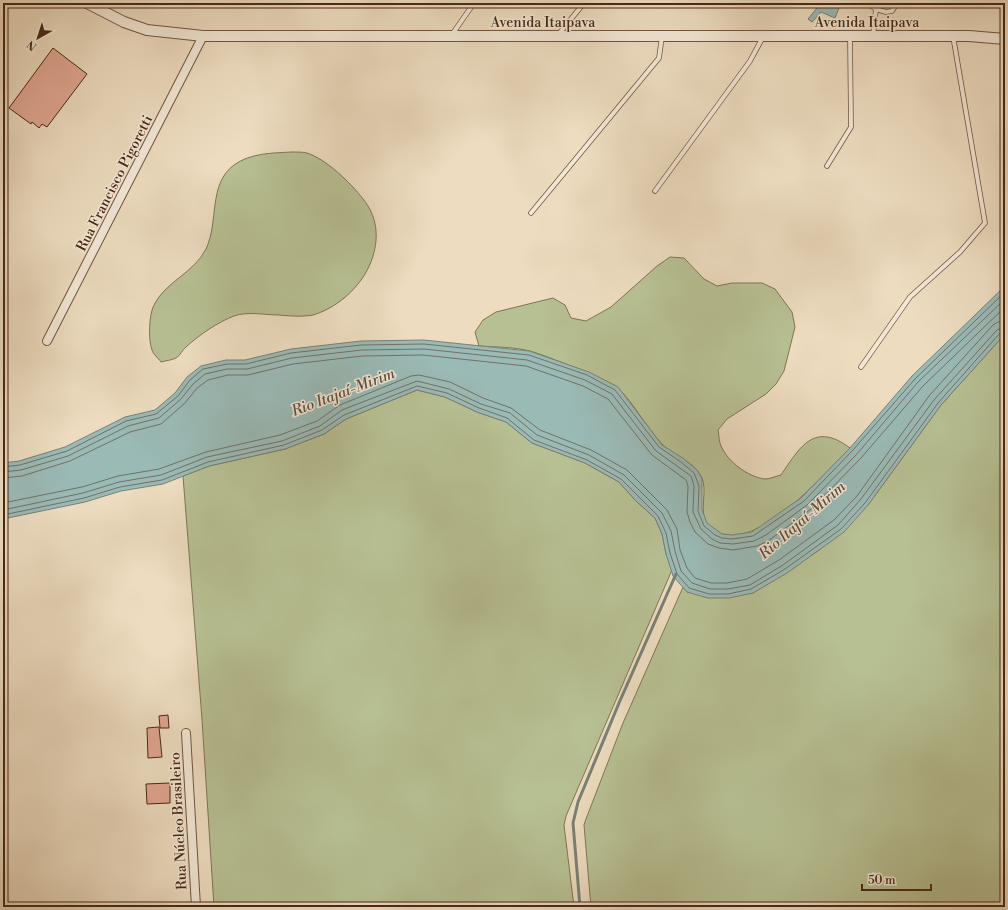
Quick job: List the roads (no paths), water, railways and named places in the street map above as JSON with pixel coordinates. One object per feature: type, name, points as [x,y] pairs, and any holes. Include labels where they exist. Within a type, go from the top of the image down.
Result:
[{"type":"street","name":"Avenida Itaipava","points":[[87,3],[124,22],[147,30],[203,36],[953,36],[1005,39]]},
{"type":"street","name":"Rua Francisco Pigoretti","points":[[47,341],[203,36]]},
{"type":"street","name":"Rua Núcleo Brasileiro","points":[[186,734],[196,907]]},
{"type":"lane","points":[[451,36],[474,3]]},
{"type":"lane","points":[[557,36],[584,3]]},
{"type":"lane","points":[[866,3],[876,9],[886,12],[892,11],[897,3]]},
{"type":"lane","points":[[873,36],[876,9]]},
{"type":"lane","points":[[531,213],[659,58],[662,36]]},
{"type":"lane","points":[[656,190],[750,61],[763,36]]},
{"type":"lane","points":[[827,166],[851,127],[850,36]]},
{"type":"lane","points":[[860,367],[910,297],[960,252],[985,223],[953,36]]},
{"type":"water","points":[[821,3],[841,3],[835,18],[821,12],[812,22],[808,19]]},
{"type":"water","name":"Rio Itajaí-Mirim","points":[[1005,286],[1005,334],[941,405],[868,505],[844,532],[787,573],[753,593],[729,598],[708,598],[687,592],[673,576],[662,534],[655,518],[636,501],[619,482],[585,463],[532,443],[506,422],[477,412],[445,397],[417,390],[346,419],[324,434],[285,449],[209,466],[163,484],[121,491],[85,502],[3,519],[3,463],[19,461],[65,447],[125,417],[155,410],[175,393],[187,377],[201,366],[226,360],[245,360],[291,349],[361,341],[424,340],[529,351],[589,372],[618,387],[662,445],[684,459],[697,470],[702,478],[702,510],[707,523],[722,534],[732,535],[752,532],[801,498],[850,448],[912,376]]},
{"type":"waterway","points":[[580,907],[573,823],[578,802],[619,703],[676,574]]}]
